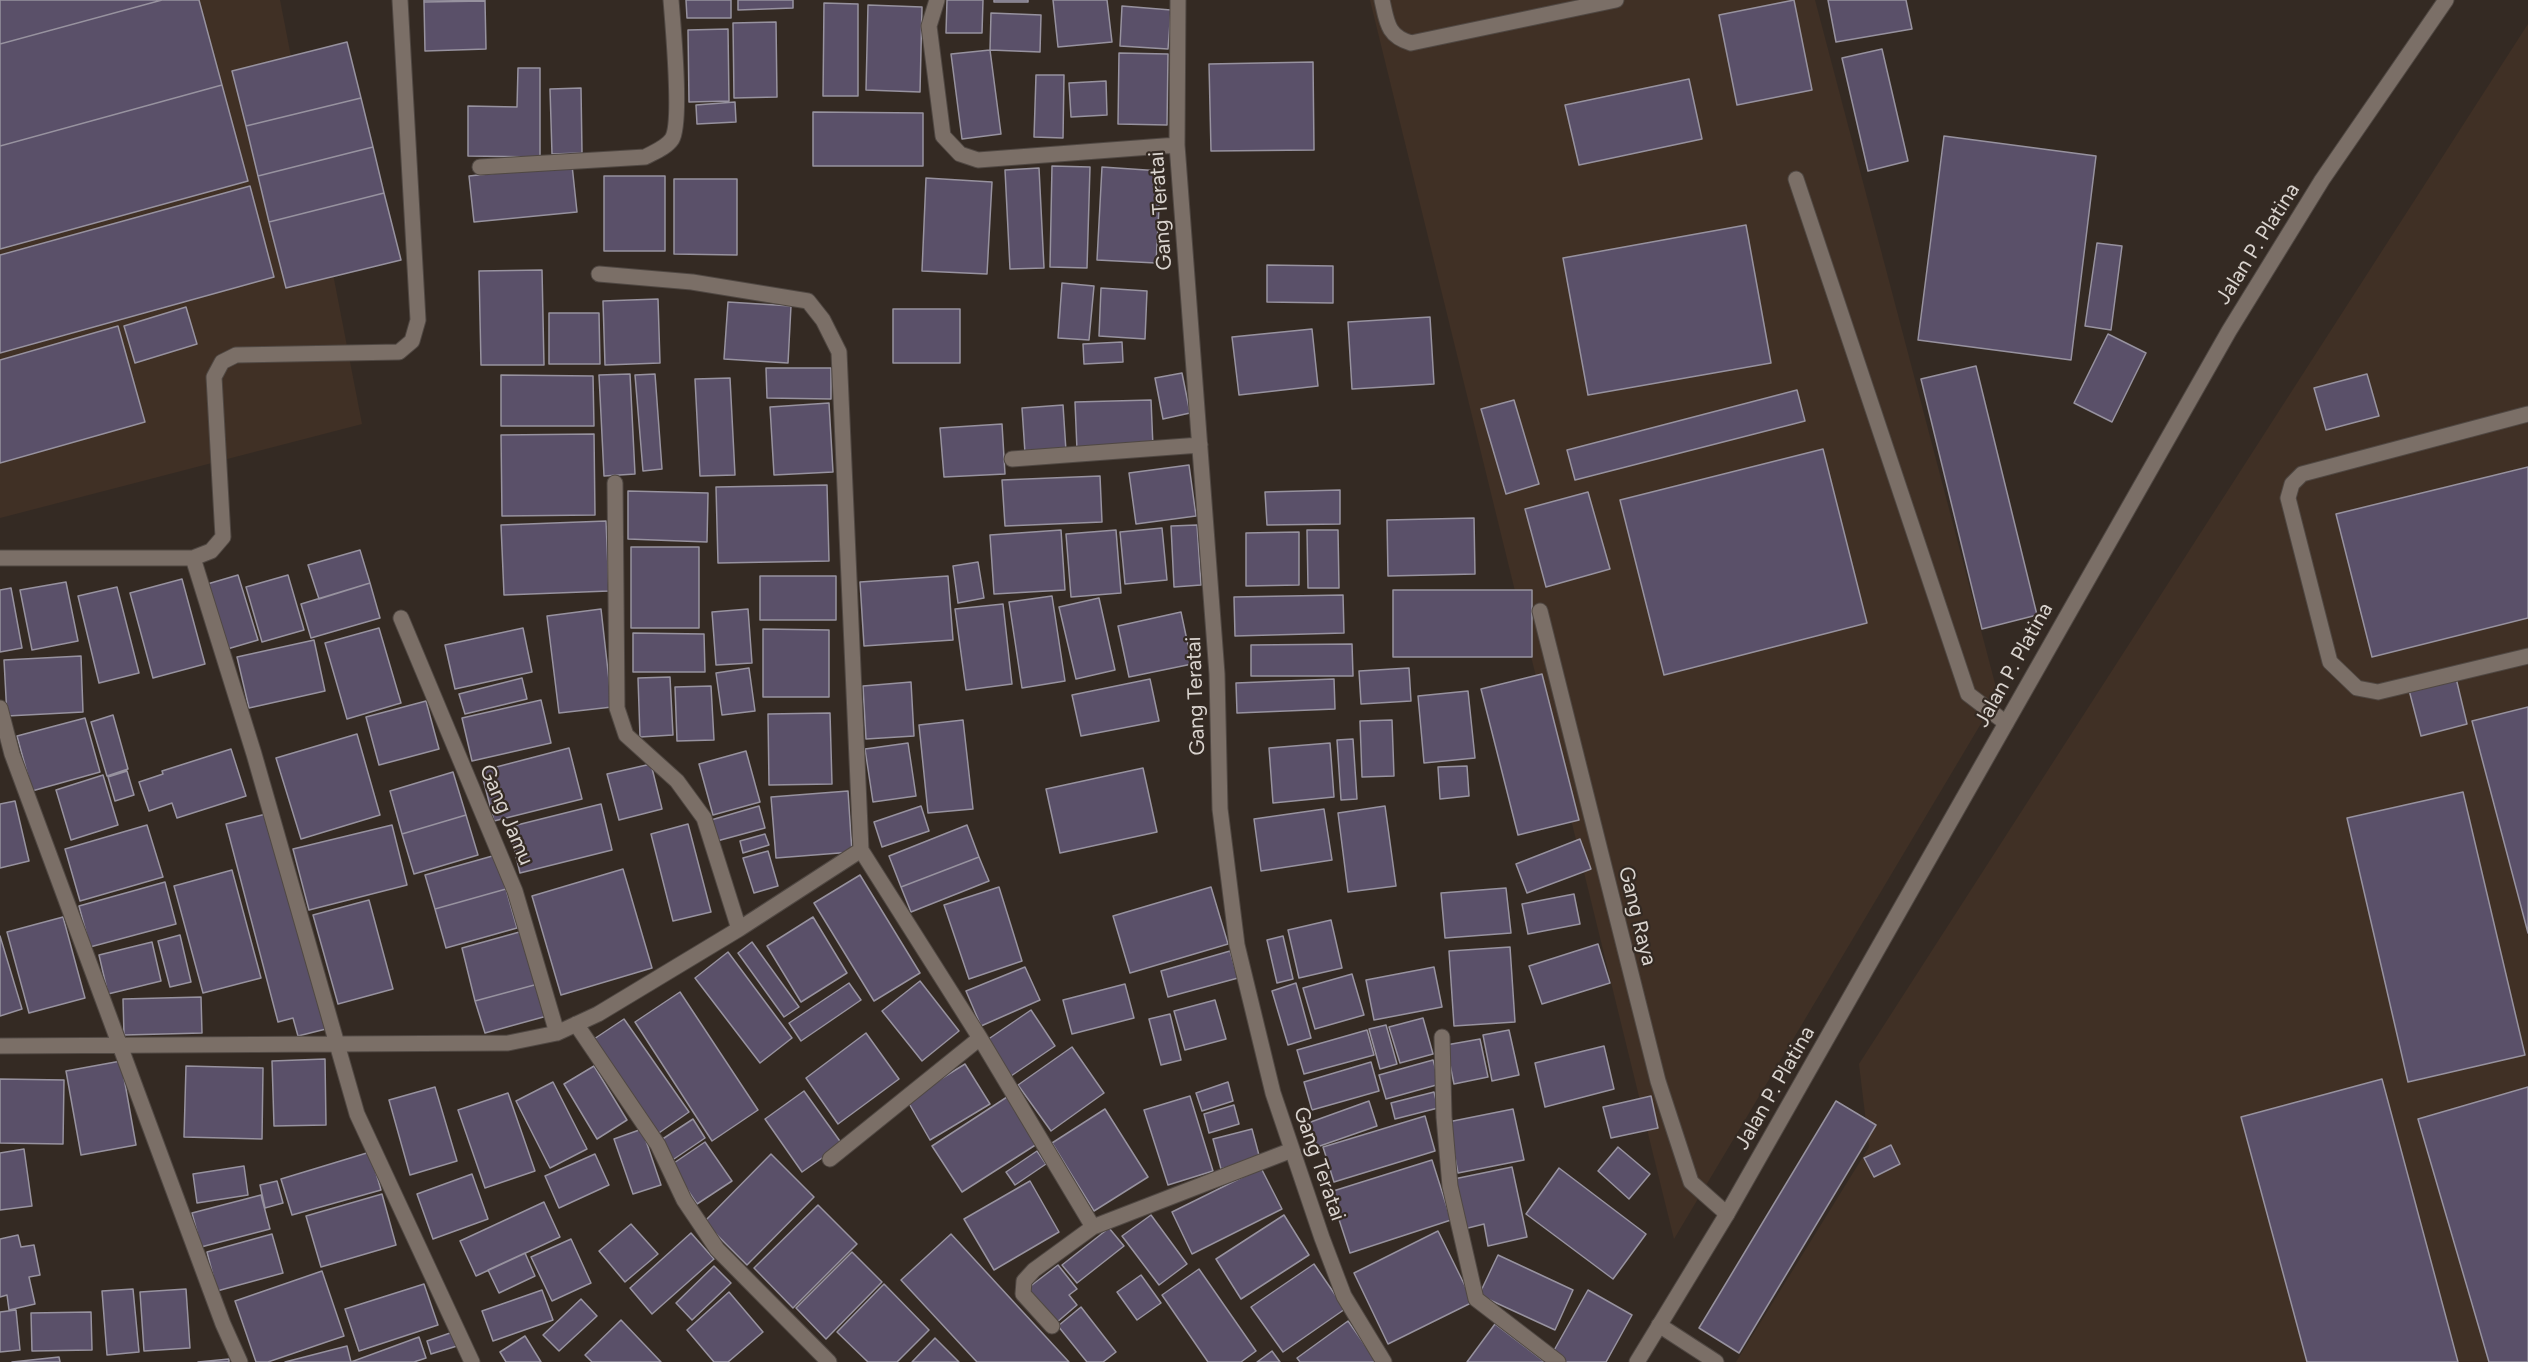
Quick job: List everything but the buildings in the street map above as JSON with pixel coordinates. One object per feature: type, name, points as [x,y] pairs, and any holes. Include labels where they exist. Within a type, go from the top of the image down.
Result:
[{"type":"street","points":[[0,558],[193,558],[211,551],[223,537],[214,378],[222,362],[236,355],[399,352],[412,341],[418,320],[400,0]]},
{"type":"street","points":[[480,166],[645,157],[664,147],[673,138],[676,102],[672,0]]},
{"type":"street","points":[[938,0],[929,26],[943,136],[960,154],[978,160],[1177,145]]},
{"type":"street","name":"Gang Teratai","points":[[1178,0],[1177,145],[1217,674],[1220,808],[1236,934],[1273,1093],[1344,1296],[1384,1362]]},
{"type":"street","points":[[1382,0],[1389,27],[1397,39],[1411,43],[1616,0]]},
{"type":"street","name":"Jalan P. Platina","points":[[1637,1362],[1727,1214],[2229,331],[2322,180],[2446,0]]},
{"type":"street","points":[[1796,179],[1968,694],[2006,723]]},
{"type":"street","points":[[599,274],[692,282],[808,301],[823,320],[839,352],[861,850],[980,1038],[1093,1227]]},
{"type":"street","points":[[2528,414],[2302,474],[2292,484],[2288,498],[2330,662],[2357,688],[2378,692],[2528,656]]},
{"type":"street","points":[[1012,459],[1200,445]]},
{"type":"street","points":[[615,483],[617,708],[626,735],[677,781],[704,818],[739,929]]},
{"type":"street","points":[[193,558],[254,754],[357,1114],[472,1362]]},
{"type":"street","name":"Gang Raya","points":[[1540,611],[1658,1081],[1691,1182],[1727,1214]]},
{"type":"street","name":"Gang Jamu","points":[[401,618],[514,891],[557,1032]]},
{"type":"street","points":[[0,708],[6,755],[122,1045],[240,1362]]},
{"type":"street","points":[[0,1046],[508,1043],[557,1032],[598,1014],[739,929],[861,850]]},
{"type":"street","points":[[576,1024],[658,1145],[684,1200],[717,1248],[829,1362]]},
{"type":"street","points":[[1442,1037],[1443,1117],[1450,1186],[1476,1299],[1558,1362]]},
{"type":"street","points":[[830,1159],[980,1038]]},
{"type":"street","points":[[1052,1326],[1023,1294],[1024,1281],[1034,1270],[1093,1227],[1293,1150]]},
{"type":"street","points":[[1659,1325],[1716,1362]]},
{"type":"shaded area","points":[[0,0],[280,0],[362,424],[0,518]]},
{"type":"shaded area","points":[[1370,0],[1815,0],[1998,695],[1674,1239]]},
{"type":"shaded area","points":[[2528,24],[2528,1362],[1736,1362],[1869,1147],[1859,1064]]}]
